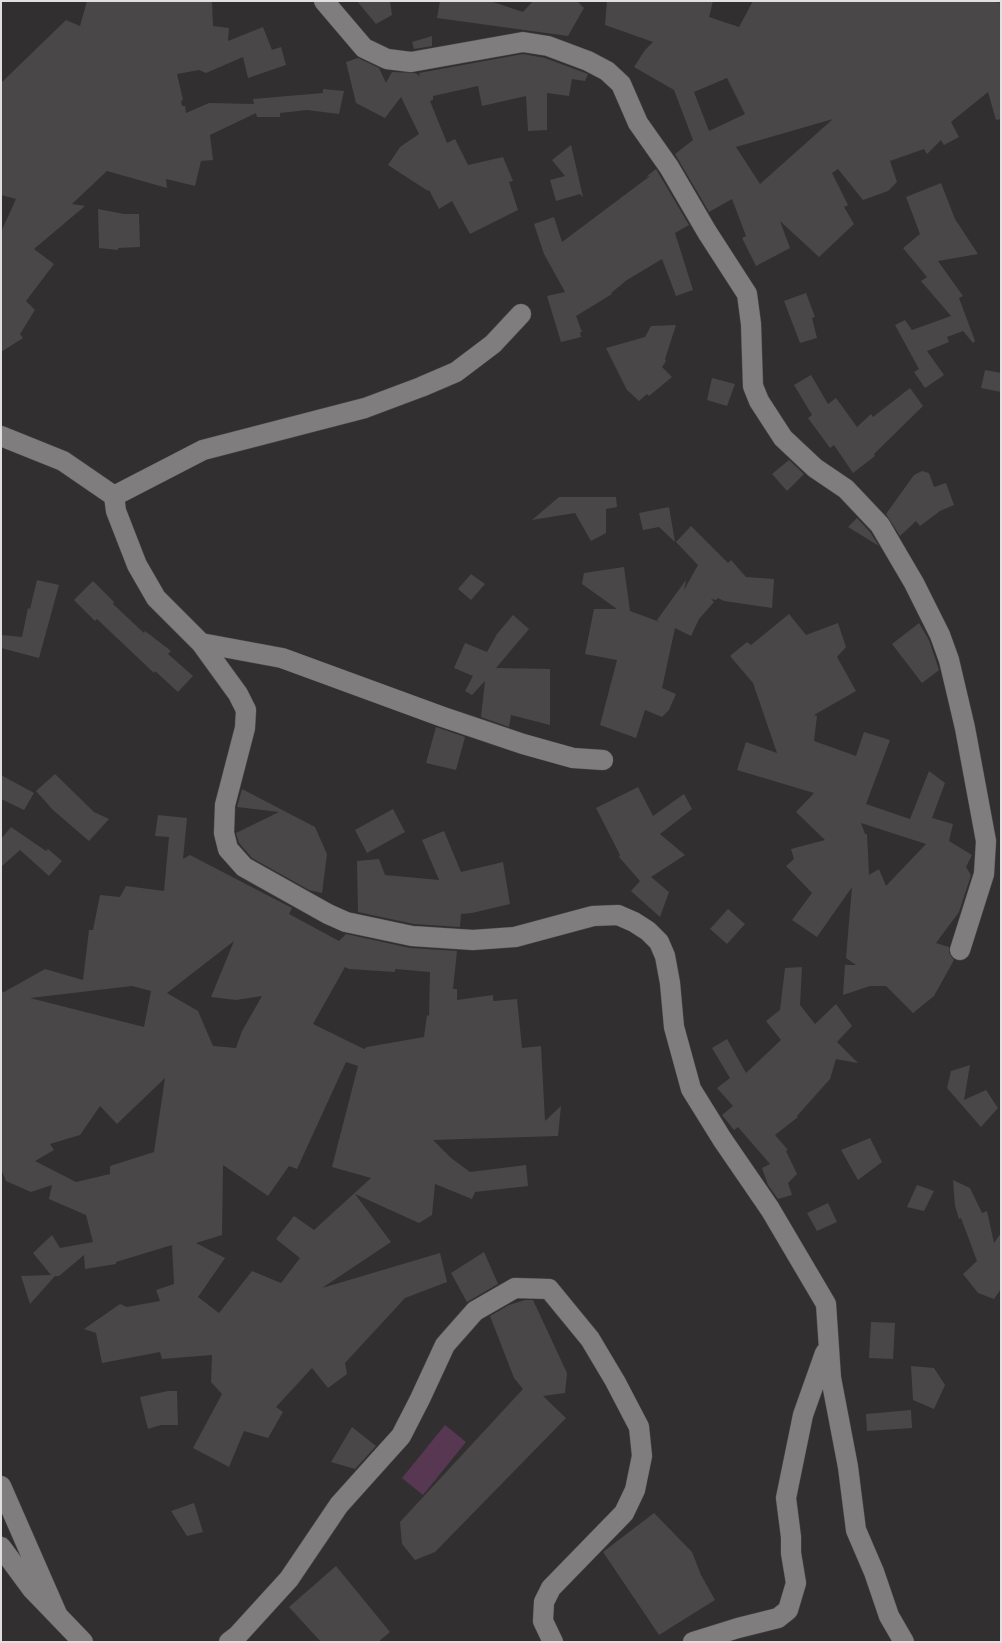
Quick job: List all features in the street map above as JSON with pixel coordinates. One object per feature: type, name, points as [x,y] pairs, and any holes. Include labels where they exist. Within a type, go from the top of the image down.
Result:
[{"type":"street","points":[[324,1],[364,48],[387,59],[411,62],[523,42],[548,46],[588,61],[607,71],[621,84],[638,123],[669,167],[707,232],[747,294],[751,324],[753,386],[759,401],[782,438],[815,468],[846,488],[880,524],[940,635],[964,728],[986,841],[984,874],[960,950]]},
{"type":"street","points":[[114,496],[203,450],[365,408],[448,376],[493,344],[521,314]]},
{"type":"street","points":[[1,436],[63,461],[114,496],[116,511],[137,564],[156,598],[200,643],[238,694],[246,710],[245,728],[225,805],[224,833],[228,849],[244,867],[328,914],[346,922],[412,936],[473,940],[515,937],[593,916],[618,914],[648,931],[659,942],[666,956],[674,1027],[691,1089],[722,1139],[770,1209],[826,1304],[831,1378],[848,1467],[856,1530],[874,1572],[889,1616],[904,1642]]},
{"type":"street","points":[[200,643],[282,658],[523,744],[573,758],[603,760]]},
{"type":"street","points":[[229,1642],[237,1636],[289,1579],[339,1505],[401,1436],[446,1345],[475,1311],[514,1288],[549,1290],[590,1340],[615,1380],[639,1427],[642,1456],[635,1490],[624,1513],[551,1588],[544,1602],[543,1621],[553,1642]]},
{"type":"street","points":[[693,1642],[778,1618],[788,1610],[796,1583],[786,1498],[804,1415],[828,1345]]},
{"type":"street","points":[[1,1486],[57,1614]]},
{"type":"street","points":[[1,1547],[32,1590],[84,1642]]},
{"type":"shaded area","points":[[445,1425],[466,1442],[423,1495],[402,1478]]},
{"type":"building","points":[[87,1],[212,1],[213,26],[229,28],[228,41],[263,27],[272,50],[281,47],[286,65],[248,78],[243,57],[206,73],[199,70],[177,74],[183,100],[181,101],[182,106],[185,106],[186,113],[209,103],[254,104],[253,99],[323,93],[323,89],[344,91],[339,114],[307,110],[280,113],[280,117],[257,117],[256,113],[210,135],[213,160],[201,161],[195,186],[166,179],[167,188],[107,171],[72,204],[85,206],[34,249],[54,264],[26,301],[35,310],[20,334],[23,338],[1,352],[1,232],[16,199],[1,195],[1,83],[66,20],[80,26]]},
{"type":"building","points":[[357,1],[390,1],[392,15],[376,24]]},
{"type":"building","points":[[440,1],[490,1],[523,12],[533,1],[577,1],[584,8],[568,36],[437,18]]},
{"type":"building","points":[[607,1],[713,1],[709,17],[739,27],[753,1],[990,1],[1001,3],[1001,119],[996,120],[988,92],[951,122],[959,137],[944,145],[941,140],[927,154],[924,149],[890,161],[897,182],[888,191],[863,200],[838,169],[832,173],[848,205],[844,207],[854,224],[819,257],[780,221],[790,248],[756,266],[742,238],[746,236],[732,199],[709,212],[675,154],[693,140],[674,90],[634,67],[645,50],[653,42],[605,25]],"holes":[[[727,78],[745,114],[709,131],[694,92]],[[833,119],[760,184],[736,147]]]},
{"type":"building","points":[[432,36],[432,46],[414,49],[412,42]]},
{"type":"building","points":[[523,54],[545,58],[588,74],[585,81],[572,79],[569,96],[547,93],[547,130],[528,131],[526,96],[482,106],[478,86],[433,96],[433,100],[430,101],[447,143],[455,139],[468,165],[503,157],[513,181],[509,182],[518,210],[470,234],[452,201],[439,209],[429,190],[388,165],[400,147],[419,134],[401,97],[385,118],[356,103],[346,62],[358,58],[379,68],[386,83],[392,72],[415,73],[420,76],[419,73]]},
{"type":"building","points":[[571,145],[583,197],[580,194],[556,201],[550,180],[565,176],[552,160]]},
{"type":"building","points":[[656,169],[689,225],[675,233],[693,290],[676,296],[662,259],[627,280],[612,294],[576,316],[582,332],[580,332],[581,337],[561,342],[547,296],[565,292],[544,254],[534,224],[554,217],[562,242],[650,176],[646,177]]},
{"type":"building","points":[[941,183],[955,219],[978,254],[938,261],[963,296],[959,298],[975,341],[973,343],[963,331],[947,337],[949,342],[927,351],[944,375],[925,388],[914,372],[919,369],[895,325],[905,320],[912,330],[951,316],[921,281],[927,277],[903,248],[920,234],[906,197]]},
{"type":"building","points":[[98,209],[124,214],[139,214],[140,247],[118,248],[118,250],[99,248]]},
{"type":"building","points":[[806,293],[815,317],[812,318],[817,338],[800,343],[784,301]]},
{"type":"building","points":[[676,325],[666,361],[662,367],[672,377],[649,396],[647,394],[639,401],[627,390],[606,348],[645,337],[651,326]]},
{"type":"building","points":[[985,370],[1001,373],[1001,392],[981,388]]},
{"type":"building","points":[[811,375],[828,404],[836,398],[857,427],[871,414],[873,417],[910,388],[923,406],[874,454],[875,456],[853,473],[834,445],[830,448],[808,418],[812,415],[794,385]]},
{"type":"building","points":[[712,378],[735,384],[727,406],[707,400]]},
{"type":"building","points":[[789,460],[804,474],[787,491],[772,474]]},
{"type":"building","points":[[922,471],[929,473],[934,487],[946,483],[954,505],[940,511],[920,526],[916,521],[900,536],[886,514],[914,475]]},
{"type":"building","points":[[559,497],[616,497],[617,507],[606,509],[606,533],[591,541],[575,513],[532,520]]},
{"type":"building","points":[[669,507],[675,542],[659,527],[643,530],[639,513]]},
{"type":"building","points":[[857,518],[870,532],[879,546],[848,527]]},
{"type":"building","points":[[691,526],[728,563],[731,560],[746,577],[774,579],[772,608],[724,601],[718,598],[716,600],[711,599],[714,602],[699,619],[691,636],[675,628],[662,688],[676,694],[669,710],[662,717],[645,710],[636,738],[600,725],[617,660],[585,654],[594,609],[617,609],[582,584],[584,573],[624,567],[630,611],[660,622],[657,620],[686,580],[684,590],[698,565],[676,542]]},
{"type":"building","points":[[471,574],[485,584],[471,600],[458,589]]},
{"type":"building","points":[[37,580],[59,585],[39,658],[1,648],[1,635],[22,637],[28,608],[30,609]]},
{"type":"building","points":[[93,581],[114,602],[113,604],[144,633],[145,631],[171,651],[168,654],[193,676],[178,692],[155,671],[154,673],[97,619],[95,621],[74,600]]},
{"type":"building","points":[[789,614],[806,635],[838,623],[846,647],[837,657],[856,691],[814,715],[817,716],[814,741],[856,756],[864,732],[890,740],[866,804],[910,819],[929,771],[945,783],[932,818],[953,824],[949,841],[972,855],[966,867],[971,875],[959,912],[936,943],[949,947],[949,953],[954,960],[934,996],[913,1013],[886,986],[870,986],[843,995],[845,965],[856,965],[846,958],[852,887],[817,937],[792,920],[812,893],[786,866],[794,859],[791,849],[825,840],[796,812],[814,793],[737,770],[746,742],[777,753],[753,683],[730,656],[747,642],[751,645]],"holes":[[[861,823],[926,844],[886,886],[879,869],[869,875],[867,834],[865,834]]]},
{"type":"building","points":[[513,615],[529,629],[496,668],[550,669],[550,725],[511,715],[509,727],[481,717],[485,681],[472,695],[465,691],[473,676],[454,668],[465,643],[487,652],[497,634]]},
{"type":"building","points":[[919,623],[929,640],[939,670],[922,683],[892,644]]},
{"type":"building","points":[[436,727],[465,737],[456,770],[426,763]]},
{"type":"building","points":[[55,774],[94,812],[109,819],[89,841],[53,810],[36,791]]},
{"type":"building","points":[[1,775],[34,793],[24,810],[1,799]]},
{"type":"building","points":[[638,787],[653,816],[684,794],[692,809],[660,834],[685,855],[651,877],[669,892],[660,917],[631,891],[640,881],[619,857],[620,855],[596,808]]},
{"type":"building","points":[[242,789],[315,827],[327,854],[322,893],[309,890],[252,858],[239,843],[236,833],[279,812],[237,807]]},
{"type":"building","points":[[393,809],[405,832],[367,853],[355,830]]},
{"type":"building","points":[[158,815],[187,818],[183,859],[190,855],[292,908],[289,914],[339,941],[346,934],[410,948],[457,951],[453,989],[457,989],[457,1000],[493,995],[493,1001],[517,999],[522,1048],[541,1046],[545,1121],[561,1106],[558,1136],[433,1140],[451,1158],[470,1172],[526,1165],[528,1186],[475,1192],[472,1199],[435,1184],[432,1215],[419,1223],[355,1194],[391,1242],[322,1288],[440,1253],[447,1282],[405,1298],[345,1363],[347,1374],[328,1388],[312,1368],[276,1407],[283,1412],[268,1438],[244,1431],[229,1467],[193,1448],[222,1394],[211,1382],[212,1355],[162,1359],[160,1352],[102,1363],[96,1333],[84,1329],[120,1304],[127,1307],[160,1301],[156,1290],[174,1284],[172,1245],[116,1262],[116,1264],[85,1269],[84,1255],[59,1276],[55,1276],[30,1304],[21,1276],[51,1275],[33,1253],[52,1235],[60,1248],[93,1242],[86,1215],[49,1199],[52,1185],[31,1192],[6,1181],[1,1169],[1,991],[4,992],[45,969],[83,980],[89,930],[93,930],[100,895],[120,897],[126,886],[164,891],[169,837],[155,836]],"holes":[[[234,941],[211,997],[236,1000],[262,996],[242,1031],[236,1048],[213,1046],[198,1011],[167,993]],[[345,967],[349,969],[395,972],[395,969],[430,972],[429,1016],[427,1015],[424,1037],[364,1049],[313,1024]],[[132,986],[151,991],[144,1027],[30,998]],[[346,1062],[358,1066],[332,1167],[371,1178],[314,1230],[294,1216],[276,1239],[300,1258],[281,1283],[252,1271],[219,1313],[198,1297],[225,1258],[196,1243],[222,1235],[223,1165],[268,1196],[289,1166],[297,1169]],[[165,1078],[154,1152],[110,1166],[110,1174],[76,1182],[35,1161],[54,1150],[50,1144],[80,1135],[100,1106],[117,1124]]]},
{"type":"building","points":[[11,827],[46,851],[48,849],[62,861],[49,876],[20,850],[1,867],[1,839]]},
{"type":"building","points":[[444,831],[461,872],[503,862],[510,904],[461,914],[460,927],[414,924],[358,912],[357,861],[379,859],[385,875],[439,880],[422,840]]},
{"type":"building","points":[[728,909],[745,924],[727,944],[710,929]]},
{"type":"building","points":[[802,967],[800,1005],[815,1024],[836,1004],[852,1026],[837,1042],[858,1063],[836,1059],[830,1079],[798,1117],[775,1135],[788,1150],[786,1151],[797,1174],[788,1183],[792,1195],[778,1199],[768,1185],[762,1168],[770,1164],[738,1127],[734,1130],[722,1115],[733,1106],[717,1088],[730,1078],[712,1048],[727,1039],[746,1073],[781,1040],[766,1021],[780,1010],[785,968]]},
{"type":"building","points":[[970,1065],[964,1100],[986,1090],[998,1108],[981,1127],[947,1088],[951,1071]]},
{"type":"building","points":[[870,1138],[882,1162],[858,1180],[841,1150]]},
{"type":"building","points":[[953,1180],[970,1188],[982,1213],[987,1211],[994,1243],[1001,1233],[1001,1289],[994,1299],[978,1293],[963,1274],[977,1261],[955,1206]]},
{"type":"building","points":[[917,1185],[934,1191],[924,1211],[907,1207]]},
{"type":"building","points":[[828,1203],[837,1222],[817,1231],[807,1213]]},
{"type":"building","points":[[484,1252],[498,1284],[467,1302],[451,1273]]},
{"type":"building","points":[[525,1300],[533,1300],[567,1373],[565,1393],[543,1396],[566,1418],[435,1552],[415,1560],[402,1544],[400,1522],[523,1389],[514,1378],[490,1316],[509,1305]]},
{"type":"building","points":[[871,1322],[895,1323],[893,1359],[869,1358]]},
{"type":"building","points":[[911,1366],[934,1368],[945,1385],[934,1409],[913,1400]]},
{"type":"building","points":[[177,1391],[178,1425],[161,1425],[148,1429],[140,1397]]},
{"type":"building","points":[[911,1410],[912,1428],[867,1431],[866,1414]]},
{"type":"building","points":[[352,1427],[376,1446],[355,1469],[331,1462]]},
{"type":"building","points":[[194,1503],[203,1532],[187,1536],[171,1511]]},
{"type":"building","points":[[654,1513],[692,1552],[701,1575],[715,1600],[659,1635],[603,1552]]},
{"type":"building","points":[[336,1566],[390,1632],[378,1642],[321,1642],[289,1607]]}]
